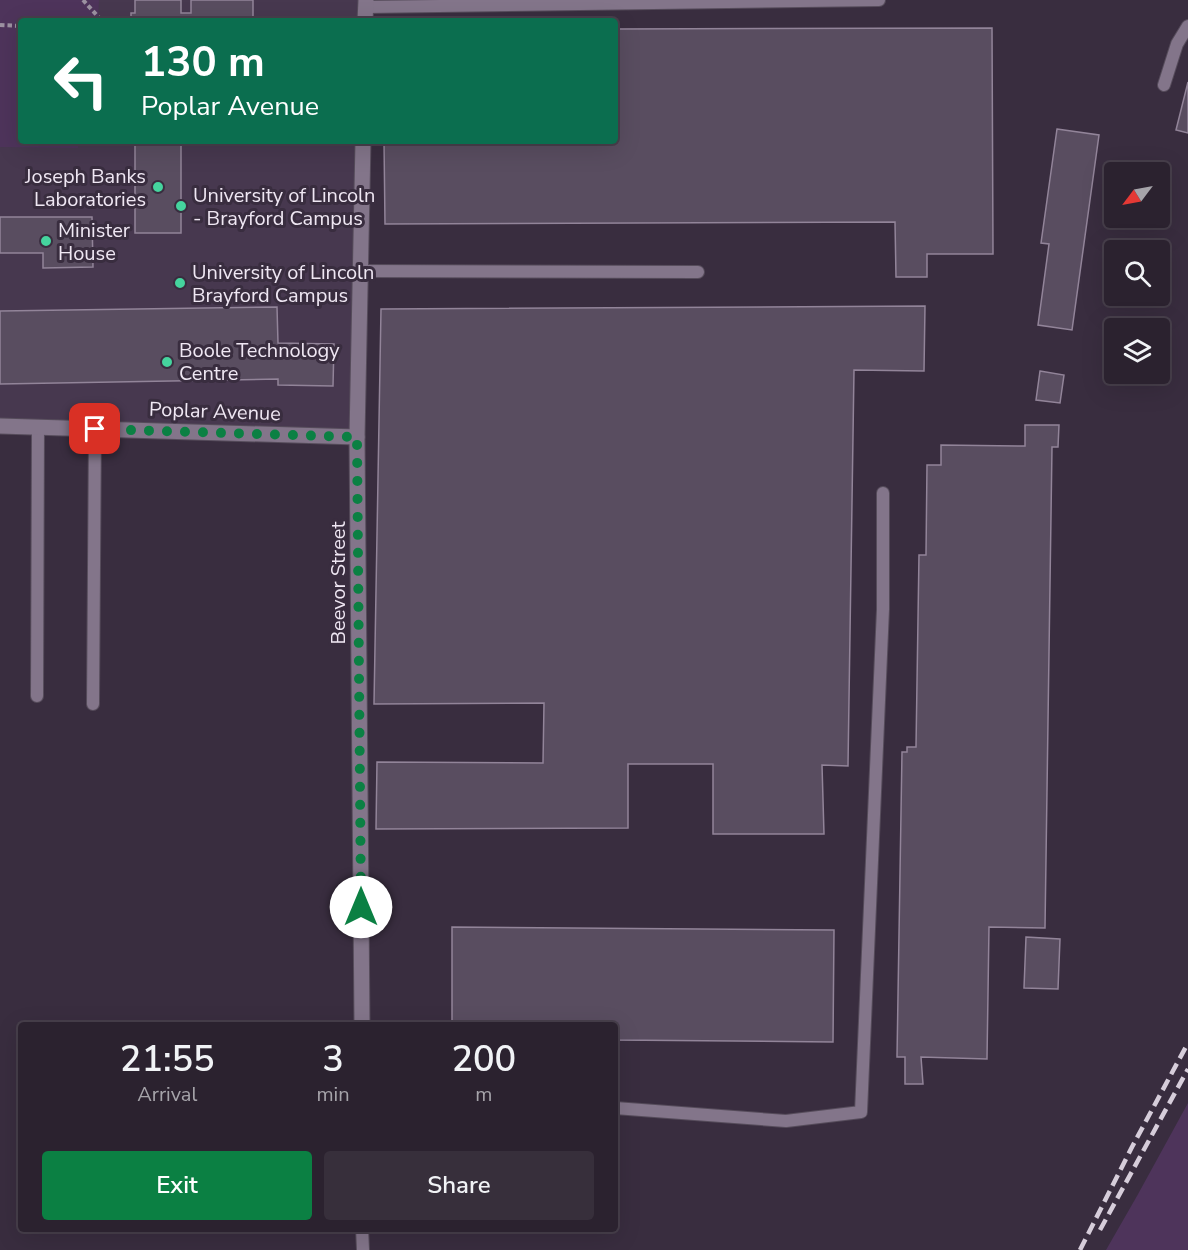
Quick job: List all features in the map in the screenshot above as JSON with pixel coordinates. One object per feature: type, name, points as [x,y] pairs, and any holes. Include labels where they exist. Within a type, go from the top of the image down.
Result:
[{"type":"street","name":"Beevor Street","points":[[362,1022],[357,437],[363,144]]},
{"type":"street","name":"Poplar Avenue","points":[[0,426],[357,437]]},
{"type":"lane","points":[[366,9],[879,0]]},
{"type":"lane","points":[[1164,85],[1177,44],[1188,26]]},
{"type":"lane","points":[[360,271],[698,272]]},
{"type":"lane","points":[[37,696],[38,427]]},
{"type":"lane","points":[[93,704],[95,429]]},
{"type":"lane","points":[[618,1108],[786,1121],[861,1112],[883,609],[883,493]]},
{"type":"lane","points":[[362,1232],[363,1250]]},
{"type":"path","points":[[83,0],[99,18]]},
{"type":"path","points":[[0,25],[18,26]]},
{"type":"shaded area","name":"University of Lincoln - Brayford Campus","points":[[0,0],[366,0],[366,18],[18,18],[18,144],[363,144],[357,437],[0,426]]},
{"type":"shaded area","points":[[0,0],[99,0],[98,18],[18,18],[18,144],[78,144],[78,148],[0,147]]},
{"type":"shaded area","points":[[1188,1103],[1188,1250],[1106,1250],[1137,1196]]},
{"type":"building","points":[[135,0],[181,0],[181,13],[191,13],[191,0],[253,0],[253,18],[131,18],[131,13],[135,13]]},
{"type":"building","points":[[992,28],[993,254],[927,254],[927,277],[896,277],[895,222],[385,224],[384,144],[618,144],[618,29]]},
{"type":"building","points":[[1188,82],[1188,133],[1176,130]]},
{"type":"building","points":[[1057,129],[1099,135],[1072,330],[1038,325],[1049,244],[1041,243]]},
{"type":"building","name":"Joseph Banks Laboratories","points":[[135,144],[181,144],[181,233],[135,233]]},
{"type":"building","name":"Minister House","points":[[0,217],[92,217],[93,267],[43,268],[43,253],[0,253]]},
{"type":"building","points":[[925,306],[924,371],[854,370],[848,766],[822,765],[824,834],[713,834],[713,764],[628,764],[628,828],[376,829],[377,762],[543,763],[544,703],[374,704],[381,309]]},
{"type":"building","name":"Boole Technology Centre","points":[[277,307],[278,343],[334,344],[333,386],[278,385],[278,379],[0,384],[0,311]]},
{"type":"building","points":[[1040,371],[1064,375],[1060,403],[1036,400]]},
{"type":"building","points":[[1025,425],[1059,425],[1058,447],[1052,447],[1045,928],[989,927],[987,1059],[921,1057],[923,1084],[905,1084],[905,1057],[897,1057],[902,752],[907,752],[907,747],[916,747],[919,555],[926,555],[927,465],[941,465],[941,445],[1025,446]]},
{"type":"building","points":[[452,927],[834,930],[833,1042],[618,1040],[618,1022],[452,1022]]},
{"type":"building","points":[[1026,937],[1060,939],[1058,989],[1024,988]]},
{"type":"railway","points":[[1080,1250],[1188,1043]]},
{"type":"railway","points":[[1100,1230],[1188,1069]]},
{"type":"place","name":"Joseph Banks Laboratories","points":[[158,187]]},
{"type":"place","name":"University of Lincoln - Brayford Campus","points":[[181,206]]},
{"type":"place","name":"Minister House","points":[[46,241]]},
{"type":"place","name":"University of Lincoln Brayford Campus","points":[[180,283]]},
{"type":"place","name":"Boole Technology Centre","points":[[167,362]]},
{"type":"route","points":[[95,429],[357,437],[361,907]]}]
